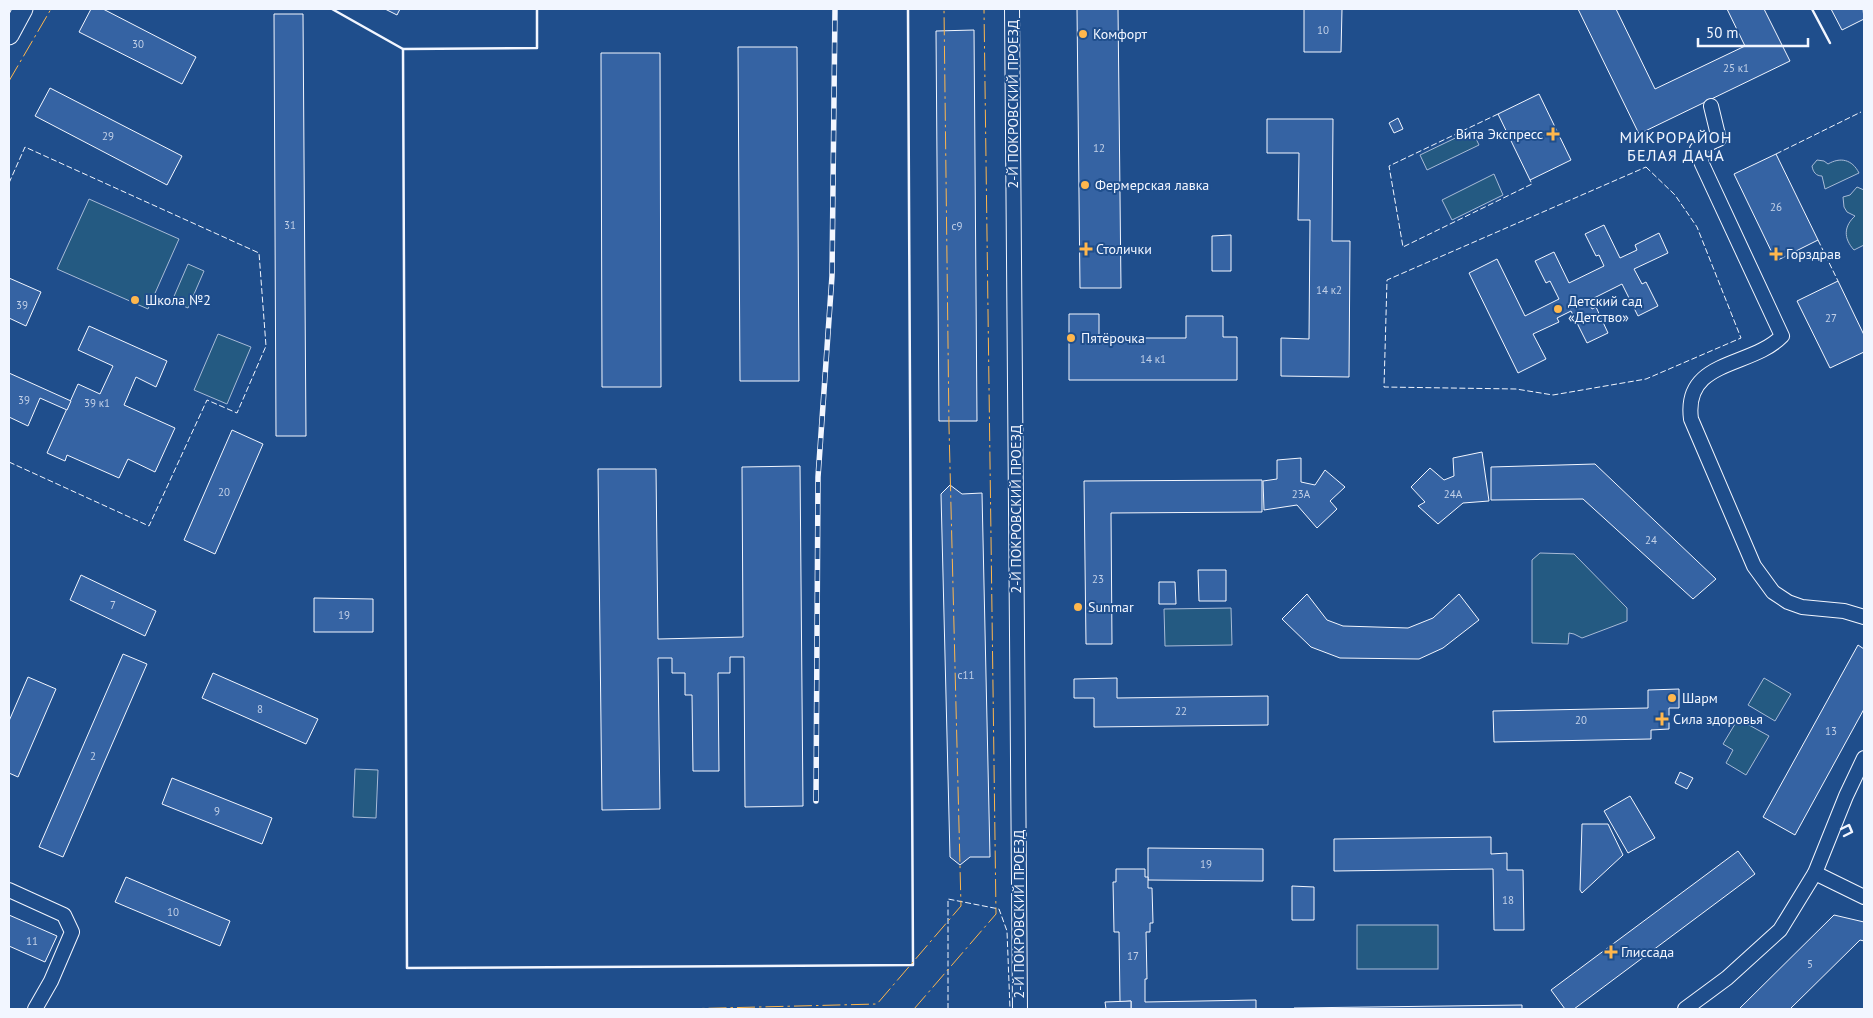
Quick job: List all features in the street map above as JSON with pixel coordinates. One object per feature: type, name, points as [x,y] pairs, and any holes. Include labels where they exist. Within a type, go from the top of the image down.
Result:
[{"type":"main road","points":[[9,35],[23,9]]},
{"type":"street","name":"2-Й ПОКРОВСКИЙ ПРОЕЗД","points":[[1012,9],[1020,1009]]},
{"type":"street","points":[[1711,106],[1719,138],[1698,149],[1702,164],[1782,336],[1772,346],[1706,376],[1699,384],[1690,402],[1691,419],[1754,566],[1773,592],[1788,602],[1802,607],[1844,611],[1864,617]]},
{"type":"street","points":[[1685,1009],[1727,978],[1780,930],[1816,873],[1846,796],[1864,758]]},
{"type":"street","points":[[1816,873],[1864,897]]},
{"type":"street","points":[[9,890],[64,915],[72,932],[51,981],[35,1009]]},
{"type":"shaded area","points":[[1472,130],[1479,145],[1427,170],[1420,155]]},
{"type":"shaded area","points":[[1817,160],[1828,164],[1837,160],[1849,162],[1859,173],[1825,189],[1822,176],[1816,174],[1812,168]]},
{"type":"shaded area","points":[[1494,174],[1503,195],[1452,220],[1442,200]]},
{"type":"shaded area","points":[[1857,187],[1864,190],[1864,245],[1854,250],[1850,246],[1846,232],[1851,220],[1855,216],[1847,212],[1844,207],[1843,197],[1850,195]]},
{"type":"shaded area","points":[[89,199],[179,239],[148,309],[57,269]]},
{"type":"shaded area","points":[[188,264],[204,271],[188,308],[172,301]]},
{"type":"shaded area","points":[[218,334],[251,347],[227,404],[194,390]]},
{"type":"shaded area","points":[[1540,553],[1574,554],[1627,608],[1627,621],[1582,638],[1569,633],[1568,644],[1532,643],[1532,560]]},
{"type":"shaded area","points":[[1231,608],[1232,645],[1165,646],[1164,609]]},
{"type":"shaded area","points":[[1764,678],[1791,694],[1775,721],[1748,705]]},
{"type":"shaded area","points":[[1738,719],[1769,736],[1746,775],[1726,763],[1733,750],[1723,744]]},
{"type":"shaded area","points":[[355,769],[378,770],[376,818],[353,817]]},
{"type":"shaded area","points":[[1357,925],[1438,925],[1438,969],[1357,969]]},
{"type":"building","points":[[91,9],[103,9],[196,57],[182,84],[79,32]]},
{"type":"building","points":[[385,9],[400,9],[397,15]]},
{"type":"building","points":[[1077,9],[1118,9],[1121,288],[1080,288]]},
{"type":"building","points":[[1304,9],[1342,9],[1341,52],[1304,52]]},
{"type":"building","points":[[1578,9],[1616,9],[1655,89],[1745,46],[1727,9],[1764,9],[1790,61],[1639,134]]},
{"type":"building","points":[[1831,9],[1863,9],[1864,19],[1842,30]]},
{"type":"building","points":[[274,14],[303,14],[306,436],[276,436]]},
{"type":"building","points":[[974,30],[977,421],[939,421],[936,31]]},
{"type":"building","points":[[738,47],[797,47],[799,381],[740,381]]},
{"type":"building","points":[[601,53],[660,53],[661,387],[602,387]]},
{"type":"building","points":[[50,88],[182,156],[167,185],[35,116]]},
{"type":"building","points":[[1539,94],[1571,160],[1530,180],[1498,114]]},
{"type":"building","points":[[1398,118],[1403,129],[1394,133],[1389,123]]},
{"type":"building","points":[[1267,119],[1333,119],[1332,241],[1350,241],[1349,377],[1281,376],[1281,338],[1309,339],[1310,220],[1298,220],[1299,153],[1267,153]]},
{"type":"building","points":[[1776,154],[1818,240],[1776,261],[1734,174]]},
{"type":"building","points":[[1604,225],[1620,258],[1637,250],[1635,245],[1659,233],[1668,253],[1634,269],[1642,284],[1646,282],[1658,306],[1638,316],[1622,284],[1588,301],[1592,309],[1596,307],[1608,333],[1587,343],[1571,311],[1557,318],[1559,322],[1533,334],[1546,359],[1518,373],[1469,273],[1497,259],[1525,316],[1559,299],[1550,281],[1546,283],[1535,261],[1554,252],[1569,283],[1604,266],[1599,255],[1596,256],[1585,234]]},
{"type":"building","points":[[1231,235],[1231,271],[1212,271],[1212,236]]},
{"type":"building","points":[[9,278],[41,292],[26,326],[9,318]]},
{"type":"building","points":[[1838,281],[1864,335],[1864,352],[1830,368],[1797,301]]},
{"type":"building","points":[[1069,314],[1099,314],[1099,338],[1186,338],[1186,316],[1223,316],[1223,337],[1237,337],[1237,380],[1069,380]]},
{"type":"building","points":[[89,326],[167,361],[156,387],[136,377],[124,405],[175,428],[155,472],[128,459],[119,478],[67,455],[65,461],[47,453],[78,384],[100,394],[113,366],[78,350]]},
{"type":"building","points":[[9,373],[71,401],[67,410],[40,398],[28,426],[9,417]]},
{"type":"building","points":[[232,430],[263,444],[215,554],[184,540]]},
{"type":"building","points":[[1482,452],[1489,501],[1463,503],[1438,524],[1418,506],[1425,502],[1411,487],[1430,468],[1444,480],[1454,476],[1453,458]]},
{"type":"building","points":[[1301,458],[1301,482],[1315,485],[1325,470],[1345,487],[1330,501],[1337,509],[1317,528],[1297,505],[1264,510],[1263,481],[1277,479],[1277,460]]},
{"type":"building","points":[[1595,464],[1716,579],[1693,599],[1583,499],[1491,500],[1491,467]]},
{"type":"building","points":[[800,466],[803,806],[745,807],[744,657],[730,657],[730,673],[718,673],[719,771],[693,771],[692,695],[685,695],[685,673],[672,673],[672,658],[658,658],[660,809],[602,810],[598,469],[656,469],[658,639],[743,637],[742,467]]},
{"type":"building","points":[[1262,480],[1262,512],[1111,513],[1112,644],[1086,644],[1084,481]]},
{"type":"building","points":[[950,485],[962,494],[982,493],[990,857],[970,857],[960,865],[950,857],[941,494]]},
{"type":"building","points":[[1198,570],[1226,570],[1226,601],[1199,601]]},
{"type":"building","points":[[81,575],[156,611],[145,636],[70,600]]},
{"type":"building","points":[[1159,582],[1175,582],[1176,604],[1159,604]]},
{"type":"building","points":[[1307,594],[1327,620],[1343,626],[1408,628],[1433,618],[1459,594],[1479,620],[1443,648],[1419,659],[1340,658],[1311,647],[1282,619]]},
{"type":"building","points":[[314,598],[373,599],[373,632],[314,632]]},
{"type":"building","points":[[1858,645],[1864,649],[1864,709],[1795,835],[1763,817]]},
{"type":"building","points":[[123,654],[147,664],[63,857],[39,847]]},
{"type":"building","points":[[213,673],[318,719],[306,744],[202,698]]},
{"type":"building","points":[[28,677],[56,689],[18,777],[9,773],[9,721]]},
{"type":"building","points":[[1117,678],[1117,698],[1268,696],[1268,725],[1094,727],[1094,698],[1074,698],[1074,679]]},
{"type":"building","points":[[1679,689],[1679,708],[1669,708],[1669,729],[1651,730],[1651,739],[1494,742],[1493,711],[1648,708],[1648,690]]},
{"type":"building","points":[[1680,772],[1693,778],[1687,789],[1675,783]]},
{"type":"building","points":[[172,778],[272,818],[262,844],[162,804]]},
{"type":"building","points":[[1630,796],[1655,838],[1628,853],[1604,811]]},
{"type":"building","points":[[1582,824],[1608,824],[1623,855],[1582,893],[1580,890]]},
{"type":"building","points":[[1491,837],[1491,854],[1507,853],[1507,870],[1523,870],[1524,930],[1494,930],[1493,869],[1334,871],[1334,839]]},
{"type":"building","points":[[1148,848],[1263,849],[1263,881],[1148,880]]},
{"type":"building","points":[[1738,851],[1755,874],[1574,1009],[1565,1009],[1551,990]]},
{"type":"building","points":[[1116,869],[1145,869],[1145,877],[1148,877],[1148,888],[1152,888],[1153,923],[1150,923],[1150,932],[1146,932],[1147,979],[1145,979],[1145,1002],[1256,1000],[1256,1009],[1131,1009],[1131,1001],[1120,1002],[1119,932],[1114,932],[1113,882],[1116,882]]},
{"type":"building","points":[[126,877],[230,921],[220,946],[115,902]]},
{"type":"building","points":[[1292,886],[1314,887],[1314,920],[1292,920]]},
{"type":"building","points":[[9,915],[57,936],[45,962],[9,946]]},
{"type":"building","points":[[1834,915],[1864,922],[1864,941],[1860,940],[1790,1009],[1739,1009]]},
{"type":"building","points":[[1131,1001],[1131,1009],[1106,1009],[1105,1002]]},
{"type":"building","points":[[1522,1005],[1522,1009],[1294,1009],[1294,1008]]},
{"type":"railway","points":[[816,801],[818,477],[832,276],[835,9]]},
{"type":"fence","points":[[1776,154],[1861,112]]},
{"type":"fence","points":[[1498,114],[1389,166],[1403,247],[1532,184],[1530,180]]},
{"type":"fence","points":[[9,183],[25,147],[259,253],[266,346],[237,413],[207,400],[149,526],[9,462]]},
{"type":"fence","points":[[1646,167],[1675,195],[1697,227],[1741,338],[1646,379],[1553,395],[1516,389],[1384,387],[1387,280],[1646,167]]},
{"type":"fence","points":[[1818,240],[1838,281]]},
{"type":"fence","points":[[948,1009],[948,899],[999,909],[1007,931],[1010,1009]]},
{"type":"wall","points":[[332,9],[403,49]]},
{"type":"wall","points":[[537,9],[537,48],[403,49],[407,968],[913,965],[908,9]]},
{"type":"wall","points":[[1812,9],[1830,43]]},
{"type":"wall","points":[[1841,829],[1849,825],[1852,832],[1844,836]]},
{"type":"power","points":[[9,81],[51,9]]},
{"type":"power","points":[[680,1009],[877,1004],[961,906],[949,427],[944,9]]},
{"type":"power","points":[[914,1009],[996,914],[984,9]]},
{"type":"place","name":"Комфорт","points":[[1083,34]]},
{"type":"place","name":"Вита Экспресс","points":[[1553,134]]},
{"type":"place","name":"Фермерская лавка","points":[[1085,185]]},
{"type":"place","name":"Столички","points":[[1086,249]]},
{"type":"place","name":"Горздрав","points":[[1776,254]]},
{"type":"place","name":"Школа №2","points":[[135,300]]},
{"type":"place","name":"Детский сад «Детство»","points":[[1558,309]]},
{"type":"place","name":"Пятёрочка","points":[[1071,338]]},
{"type":"place","name":"Sunmar","points":[[1078,607]]},
{"type":"place","name":"Шарм","points":[[1672,698]]},
{"type":"place","name":"Сила здоровья","points":[[1662,719]]},
{"type":"place","name":"Глиссада","points":[[1611,952]]},
{"type":"district","name":"МИКРОРАЙОН БЕЛАЯ ДАЧА","points":[[1676,146]]}]
